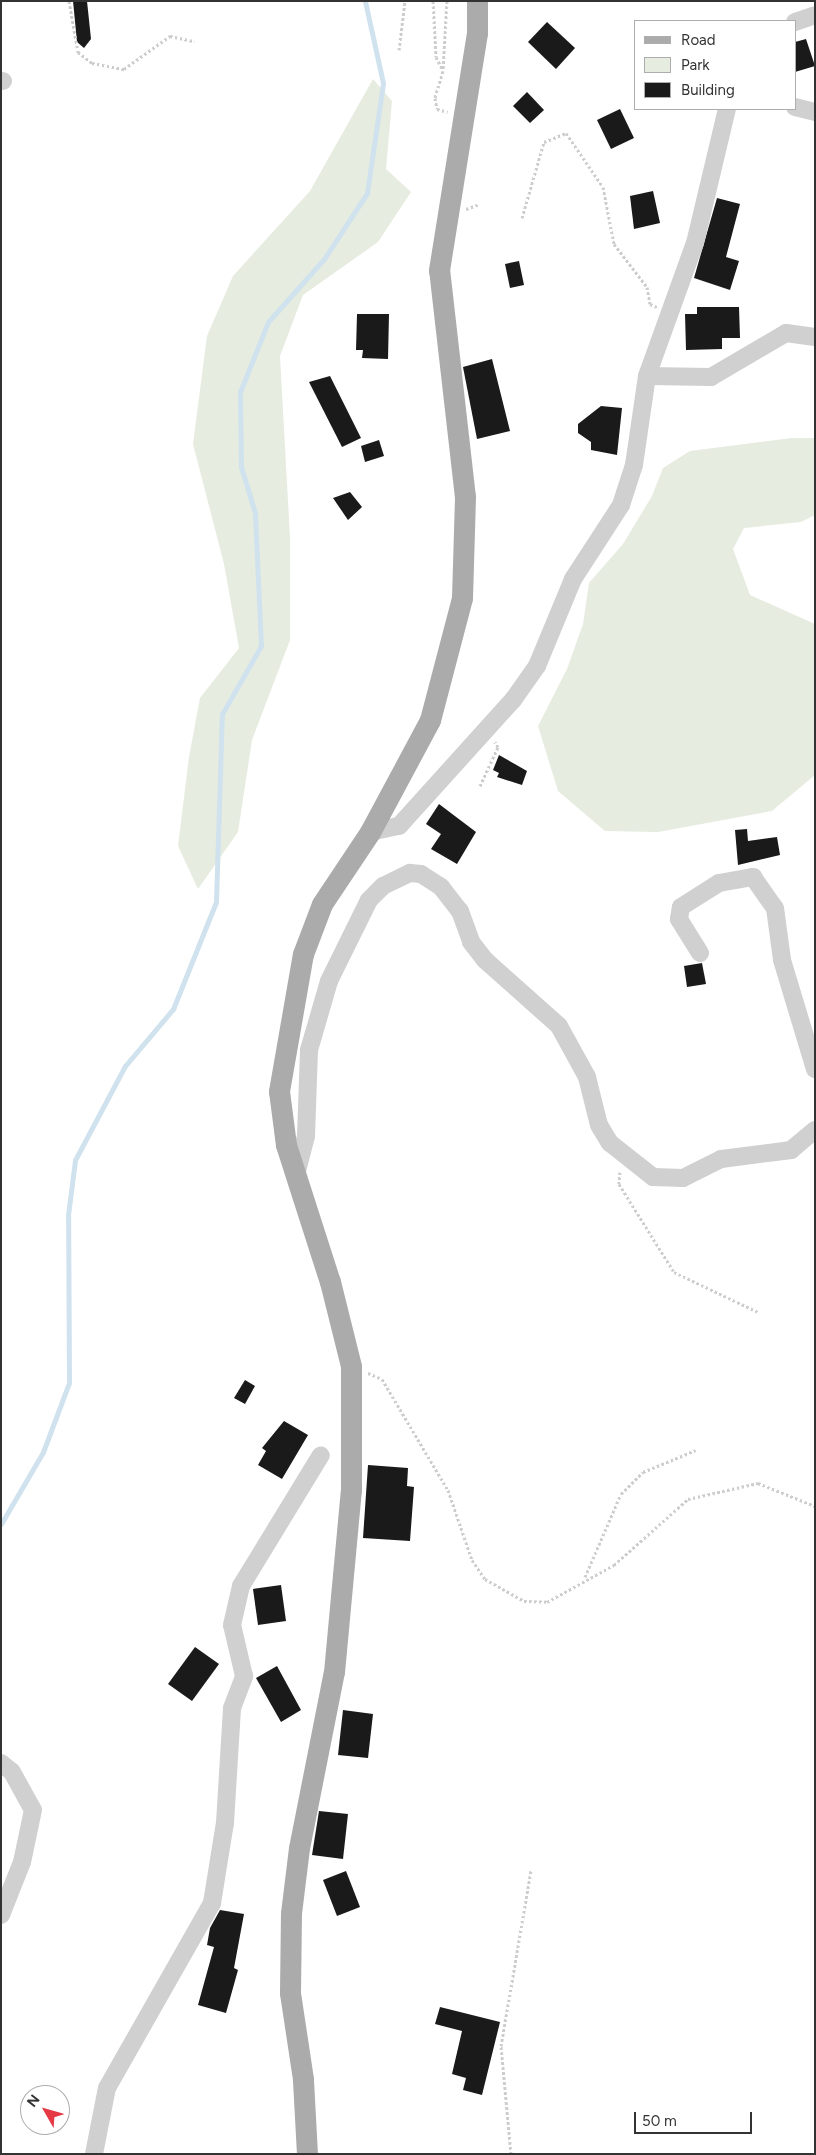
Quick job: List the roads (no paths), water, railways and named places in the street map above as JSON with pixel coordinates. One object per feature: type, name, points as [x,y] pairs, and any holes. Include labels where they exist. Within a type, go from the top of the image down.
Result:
[{"type":"main road","points":[[307,2154],[303,2079],[290,1993],[292,1913],[298,1848],[334,1672],[351,1490],[351,1366],[330,1282],[286,1145],[279,1091],[303,954],[322,904],[370,832],[430,720],[462,598],[465,497],[440,270],[478,1]]},
{"type":"street","points":[[796,22],[815,15]]},
{"type":"street","points":[[796,107],[815,112]]},
{"type":"street","points":[[370,832],[399,826],[486,729],[537,666],[573,579],[621,506],[634,465],[648,376],[669,312],[695,243],[727,110]]},
{"type":"street","points":[[648,376],[711,377],[786,333],[815,337]]},
{"type":"street","points":[[296,1176],[306,1136],[309,1050],[329,981],[368,900],[384,886],[410,873],[421,874],[441,887],[460,911],[471,942],[485,960],[559,1026],[587,1077],[598,1125],[627,1157],[665,1181],[684,1178],[721,1159],[791,1150],[815,1130]]},
{"type":"street","points":[[700,953],[679,919],[681,907],[719,883],[753,877],[775,908],[782,960],[815,1069]]},
{"type":"street","points":[[94,2154],[107,2088],[212,1903],[225,1823],[232,1708],[244,1676],[232,1625],[239,1593],[256,1558],[321,1455]]},
{"type":"street","points":[[1,1763],[12,1772],[33,1810],[22,1862],[1,1916]]},
{"type":"waterway","points":[[1,1524],[43,1452],[69,1383],[68,1215],[75,1160],[125,1066],[173,1009],[216,902],[222,714],[261,646],[255,513],[241,467],[240,392],[268,322],[324,259],[367,193],[383,83],[365,1]]}]
